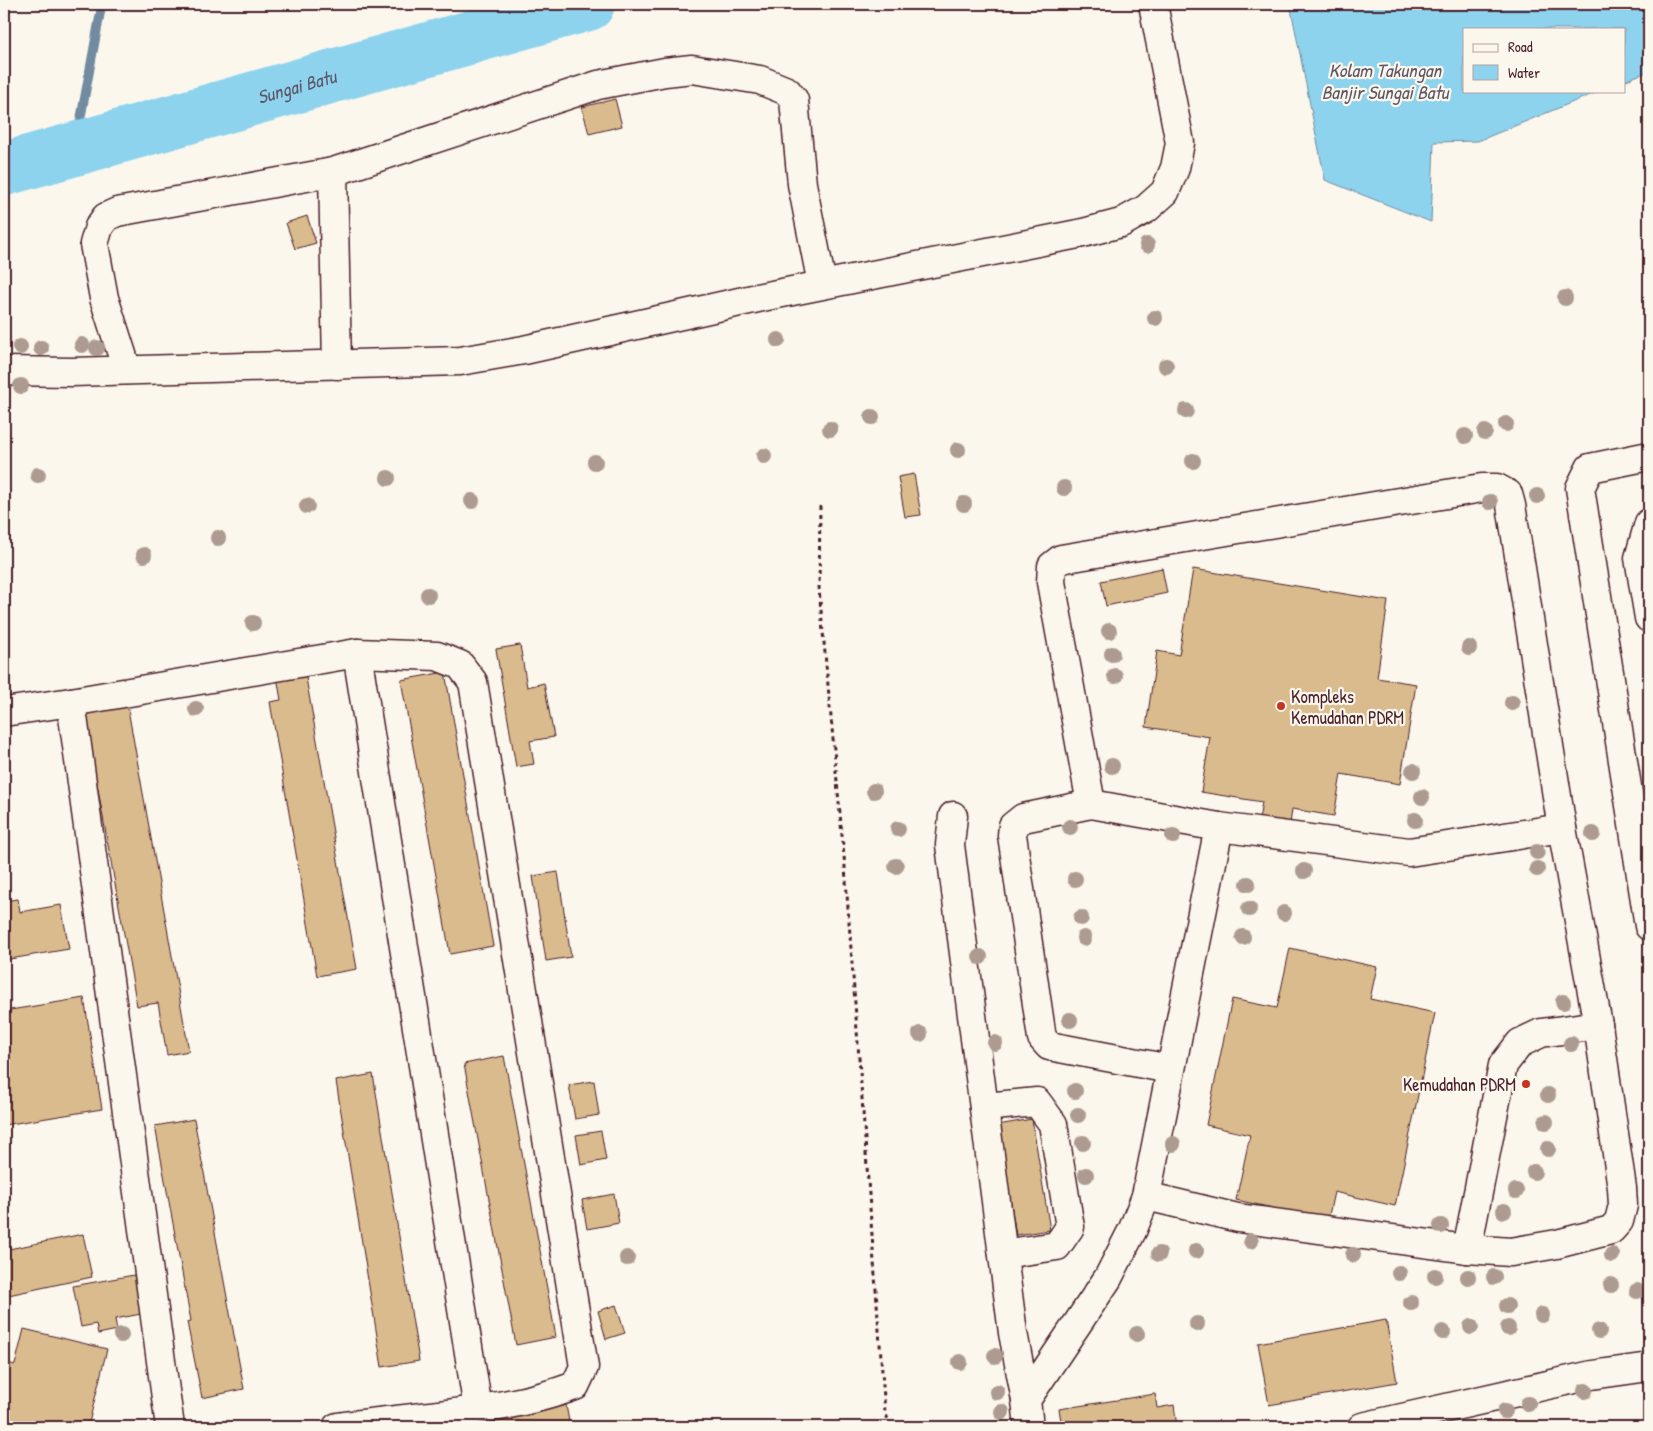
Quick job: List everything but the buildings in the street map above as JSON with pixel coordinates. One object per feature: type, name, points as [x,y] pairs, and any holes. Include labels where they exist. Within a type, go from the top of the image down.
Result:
[{"type":"street","points":[[4,371],[127,370],[460,361],[524,350],[822,284],[1083,233],[1121,223],[1146,209],[1164,192],[1175,168],[1180,143],[1153,4]]},
{"type":"street","points":[[127,370],[104,298],[94,244],[99,227],[106,217],[118,212],[333,172],[598,85],[692,69],[760,80],[787,91],[794,100],[802,184],[822,284]]},
{"type":"street","points":[[333,172],[337,365]]},
{"type":"street","points":[[1649,456],[1590,468],[1580,488],[1649,926]]},
{"type":"street","points":[[1091,804],[1051,582],[1052,566],[1061,559],[1482,488],[1497,488],[1508,494],[1562,828],[1598,1025],[1622,1188],[1623,1205],[1619,1221],[1611,1230],[1557,1244],[1511,1252],[1467,1249],[1238,1218],[1146,1196]]},
{"type":"street","points":[[1649,523],[1640,558],[1649,618]]},
{"type":"street","points":[[356,653],[478,1409]]},
{"type":"street","points":[[4,712],[356,653],[437,656],[460,665],[473,682],[584,1367],[575,1386],[554,1394],[478,1409],[337,1427]]},
{"type":"street","points":[[71,702],[170,1427]]},
{"type":"street","points":[[1170,1069],[1049,1046],[1042,1038],[1012,835],[1014,826],[1023,818],[1091,804],[1219,827],[1410,852],[1562,828]]},
{"type":"street","points":[[953,816],[950,845],[1003,1254],[1029,1427]]},
{"type":"street","points":[[1026,1400],[1108,1278],[1133,1229],[1146,1196],[1219,827]]},
{"type":"street","points":[[1467,1249],[1503,1065],[1520,1043],[1541,1033],[1598,1025]]},
{"type":"street","points":[[984,1107],[1037,1102],[1043,1109],[1053,1124],[1070,1227],[1057,1246],[1003,1254]]},
{"type":"street","points":[[1362,1427],[1433,1419],[1592,1376],[1649,1367]]},
{"type":"path","points":[[820,506],[819,589],[845,868],[885,1412],[891,1427]]},
{"type":"water","name":"Kolam Takungan Banjir Sungai Batu","points":[[1290,4],[1649,4],[1649,71],[1626,80],[1626,28],[1463,28],[1463,92],[1598,92],[1478,141],[1434,142],[1431,222],[1325,180]]},
{"type":"waterway","points":[[75,149],[102,4]]},
{"type":"waterway","name":"Sungai Batu","points":[[4,169],[588,4]]},
{"type":"place","name":"Kompleks Kemudahan PDRM","points":[[1281,706]]},
{"type":"place","name":"Kemudahan PDRM","points":[[1526,1084]]}]
